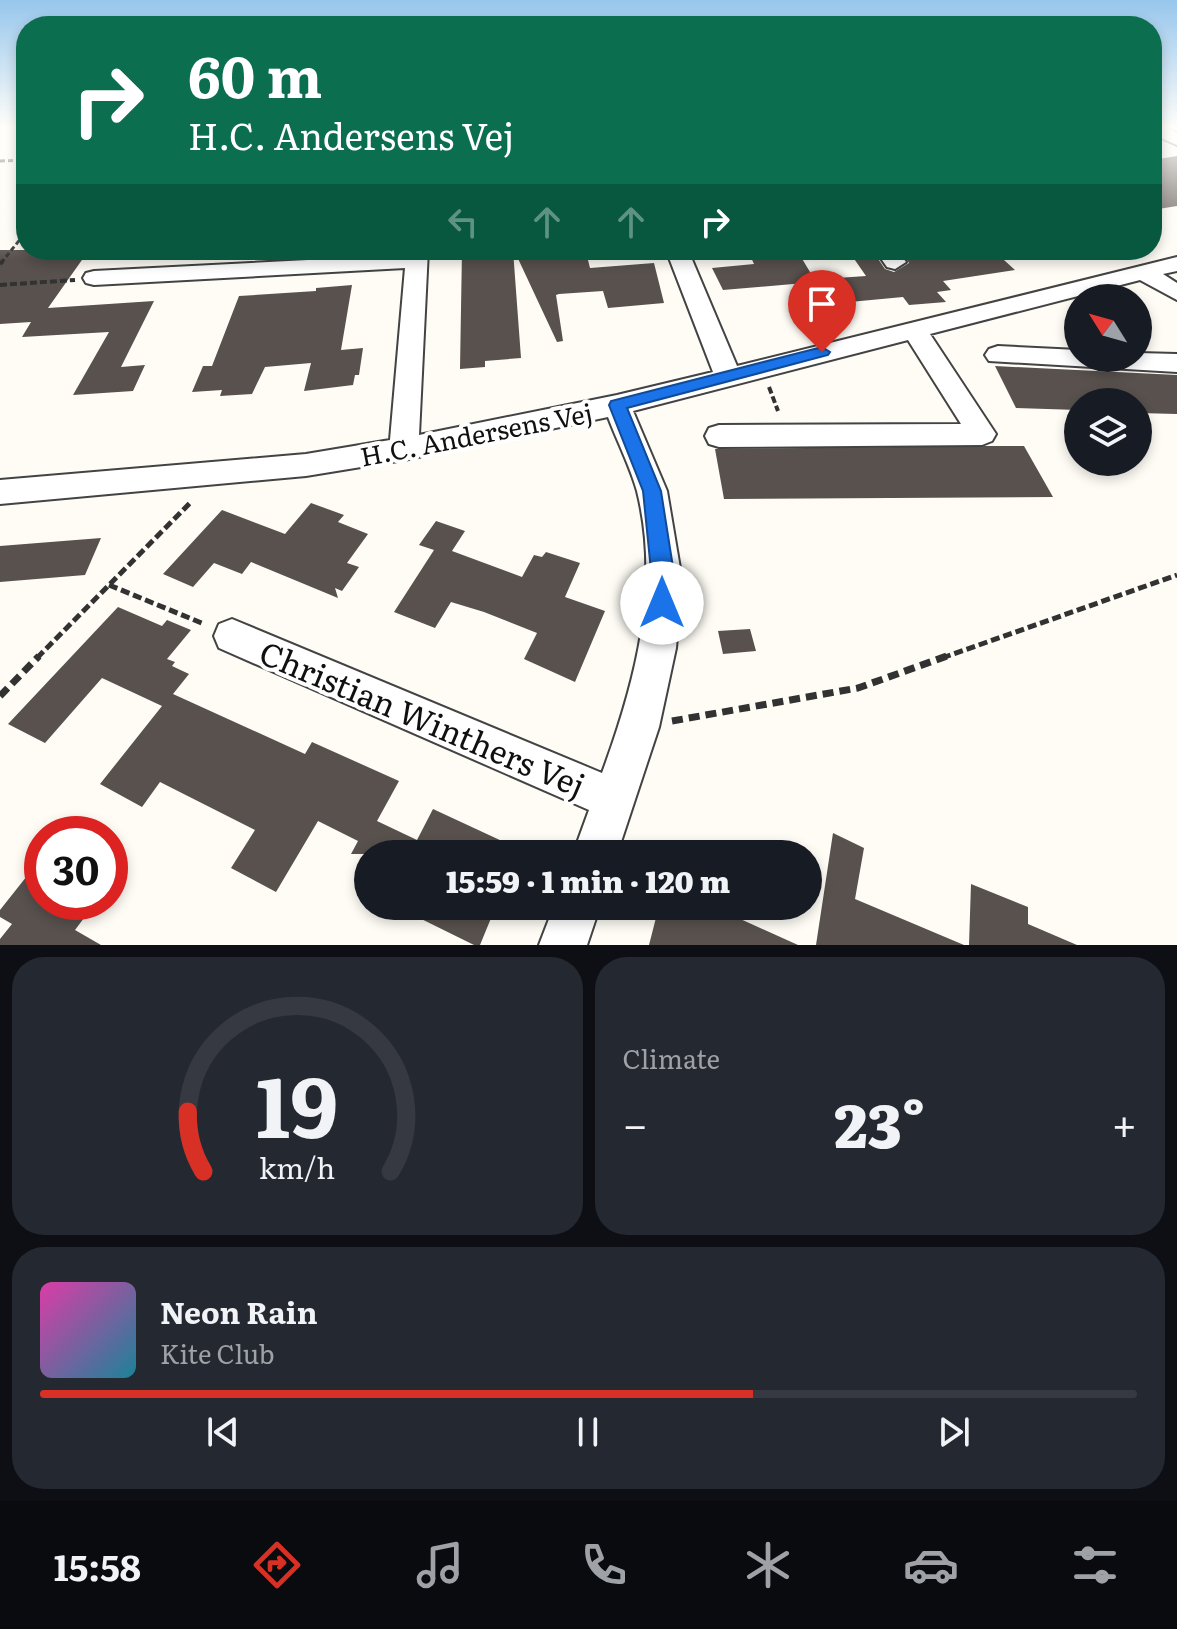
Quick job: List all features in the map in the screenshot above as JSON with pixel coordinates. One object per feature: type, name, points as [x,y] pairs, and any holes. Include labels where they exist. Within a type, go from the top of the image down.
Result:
[{"type":"street","points":[[94,278],[346,260]]},
{"type":"street","points":[[404,449],[416,260]]},
{"type":"street","points":[[681,260],[728,376]]},
{"type":"street","name":"H.C. Andersens Vej","points":[[0,492],[306,465],[404,449],[617,405],[1177,264]]},
{"type":"street","points":[[1141,271],[1177,293]]},
{"type":"street","points":[[719,436],[982,434],[914,329]]},
{"type":"street","points":[[998,355],[1177,363]]},
{"type":"street","name":"Christian Winthers Vej","points":[[600,840],[639,727],[658,648],[665,580],[652,491],[617,405]]},
{"type":"street","name":"Christian Winthers Vej","points":[[232,636],[614,799]]},
{"type":"street","points":[[563,945],[572,920]]},
{"type":"path","points":[[0,264],[16,244]]},
{"type":"path","points":[[0,285],[94,278]]},
{"type":"path","points":[[762,367],[787,437]]},
{"type":"path","points":[[1,693],[203,490],[210,474]]},
{"type":"path","points":[[639,727],[858,688],[1177,575]]},
{"type":"path","points":[[109,585],[232,636]]},
{"type":"building","points":[[1162,172],[1177,172],[1177,206],[1162,208]]},
{"type":"building","points":[[0,250],[16,250],[16,260],[82,260],[48,308],[154,301],[121,367],[145,365],[133,391],[73,395],[109,332],[22,337],[31,322],[0,324]]},
{"type":"building","points":[[462,260],[514,260],[521,358],[485,361],[485,367],[460,369]]},
{"type":"building","points":[[519,260],[588,260],[590,268],[654,263],[664,303],[608,308],[603,291],[556,295],[563,341],[557,342]]},
{"type":"building","points":[[752,260],[803,260],[816,282],[723,290],[712,268],[754,264]]},
{"type":"building","points":[[855,260],[879,260],[885,269],[894,272],[909,263],[907,260],[1004,260],[1015,270],[943,281],[951,290],[937,292],[946,302],[909,305],[903,297],[839,303],[823,279],[866,276]]},
{"type":"building","points":[[352,285],[341,350],[363,348],[359,375],[355,375],[353,385],[304,391],[311,363],[265,367],[252,394],[220,396],[222,390],[192,392],[203,366],[212,366],[239,296],[316,291],[316,288]]},
{"type":"building","points":[[995,366],[1064,369],[1064,372],[1177,375],[1177,414],[1152,413],[1152,388],[1064,388],[1064,410],[1016,408]]},
{"type":"building","points":[[1024,446],[1053,497],[724,499],[715,449]]},
{"type":"building","points":[[311,503],[344,515],[338,522],[368,534],[347,563],[359,567],[342,591],[335,588],[338,598],[251,562],[242,574],[214,563],[193,587],[163,574],[222,510],[285,534]]},
{"type":"building","points":[[436,521],[465,531],[452,551],[522,577],[534,555],[542,557],[546,552],[580,563],[565,597],[605,611],[575,682],[524,659],[537,633],[484,612],[451,602],[435,628],[394,612],[434,550],[419,545]]},
{"type":"building","points":[[101,538],[85,575],[0,582],[0,546]]},
{"type":"building","points":[[118,607],[162,626],[167,620],[191,630],[167,659],[175,662],[172,666],[189,674],[173,694],[305,754],[312,742],[399,781],[377,821],[417,840],[356,840],[318,821],[276,892],[231,868],[255,830],[160,782],[142,807],[100,784],[162,706],[102,678],[45,743],[8,724]]},
{"type":"building","points":[[750,629],[756,651],[723,654],[718,631]]},
{"type":"building","points":[[433,809],[500,840],[417,840]]},
{"type":"building","points":[[833,833],[864,848],[855,899],[964,945],[816,945]]},
{"type":"building","points":[[24,880],[24,920],[82,920],[75,930],[101,945],[0,945],[0,939],[12,924],[0,917],[0,910]]},
{"type":"building","points":[[971,884],[1028,907],[1028,924],[1077,945],[969,945]]},
{"type":"building","points":[[423,920],[490,920],[480,945],[474,945]]},
{"type":"building","points":[[655,920],[743,920],[798,945],[649,945]]},
{"type":"route","points":[[662,603],[665,580],[652,491],[617,405],[822,352]]}]
